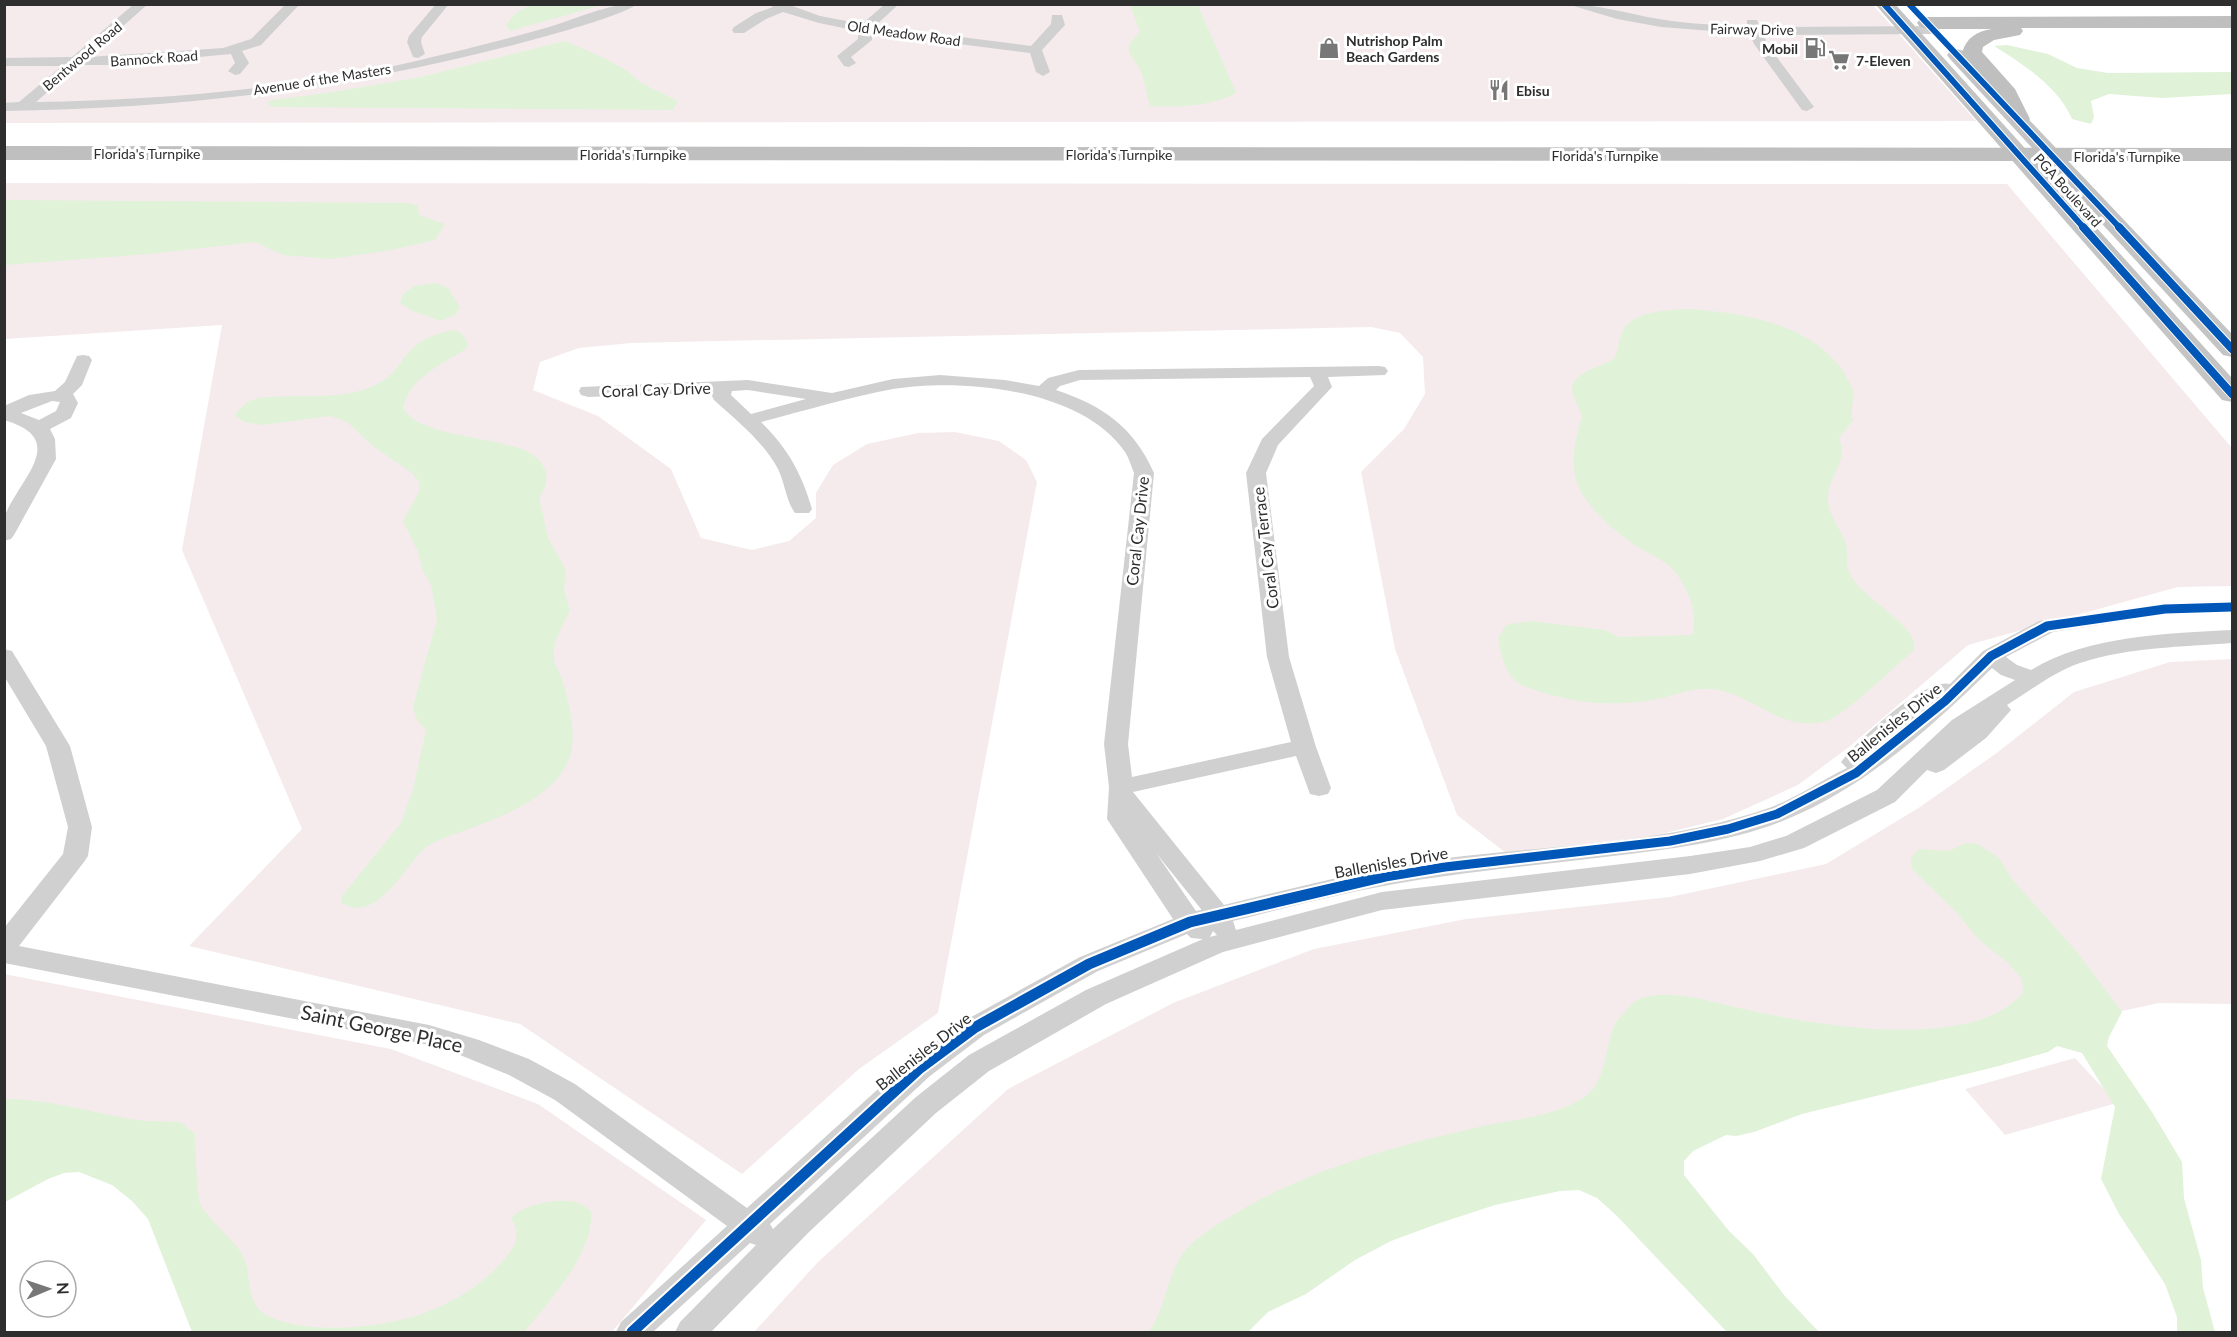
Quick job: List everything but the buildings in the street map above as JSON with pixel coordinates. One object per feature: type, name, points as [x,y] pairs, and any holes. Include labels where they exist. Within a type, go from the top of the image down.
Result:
[{"type":"highway","points":[[1919,4],[1972,20],[2004,23]]},
{"type":"highway","points":[[1930,27],[2004,23],[2232,22]]},
{"type":"highway","points":[[1930,27],[2030,30],[2232,28]]},
{"type":"highway","points":[[2022,123],[2008,93],[1974,57],[1972,48],[1977,41],[1988,35],[2030,30]]},
{"type":"highway","name":"Florida's Turnpike","points":[[4,144],[2232,144]]},
{"type":"highway","name":"Florida's Turnpike","points":[[4,153],[2226,156]]},
{"type":"main road","name":"PGA Boulevard","points":[[1884,4],[2033,172],[2145,293],[2232,394]]},
{"type":"main road","name":"PGA Boulevard","points":[[1909,4],[2232,349]]},
{"type":"street","name":"Bentwood Road","points":[[22,107],[142,4]]},
{"type":"street","name":"Bannock Road","points":[[5,62],[137,64],[234,50],[256,42],[294,4]]},
{"type":"street","points":[[418,54],[414,42],[416,36],[443,4]]},
{"type":"street","name":"Avenue of the Masters","points":[[4,107],[171,99],[259,90],[356,75],[506,44],[631,4]]},
{"type":"street","points":[[849,63],[844,56],[865,40],[865,28],[893,4]]},
{"type":"street","name":"Fairway Drive","points":[[1573,4],[1599,12],[1677,26],[1930,27]]},
{"type":"street","name":"Fairway Drive","points":[[1604,4],[1659,15],[1753,26]]},
{"type":"street","points":[[739,30],[779,7]]},
{"type":"street","name":"Old Meadow Road","points":[[779,7],[800,16],[865,28],[1035,51]]},
{"type":"street","points":[[1043,72],[1035,51],[1041,41],[1058,25],[1058,18]]},
{"type":"street","points":[[1753,26],[1761,44],[1807,107]]},
{"type":"street","points":[[234,50],[240,56],[242,63],[235,70]]},
{"type":"street","points":[[4,414],[39,399],[61,395],[73,385],[83,360]]},
{"type":"street","points":[[1043,392],[1054,382],[1079,375],[1379,371]]},
{"type":"street","name":"Coral Cay Terrace","points":[[1317,372],[1323,387],[1269,443],[1256,473],[1278,657],[1304,747],[1319,788]]},
{"type":"street","name":"Coral Cay Drive","points":[[748,420],[893,384],[940,380],[1005,385],[1043,392],[1075,403],[1102,418],[1134,450],[1144,473],[1116,744],[1121,790],[1119,819],[1131,833],[1182,914],[1190,922],[1223,943]]},
{"type":"street","name":"Coral Cay Drive","points":[[724,386],[721,396],[775,447],[789,469],[802,509]]},
{"type":"street","name":"Coral Cay Drive","points":[[588,392],[760,386],[832,399]]},
{"type":"street","points":[[40,427],[57,419],[68,408],[68,399],[61,395]]},
{"type":"street","points":[[4,414],[40,427],[46,437],[48,447],[46,459],[4,535]]},
{"type":"street","name":"Ballenisles Drive","points":[[632,1332],[920,1068],[974,1028],[1089,964],[1190,922],[1359,881],[1444,867],[1670,841],[1728,829],[1777,814],[1856,773],[1908,734],[1983,664],[2047,626],[2165,609],[2232,607]]},
{"type":"street","points":[[1886,796],[1960,725],[2025,684],[2073,658],[2118,648],[2182,639],[2232,637]]},
{"type":"street","points":[[4,656],[58,746],[80,827],[75,856],[4,947]]},
{"type":"street","points":[[1839,780],[1866,747],[1918,704],[1983,664],[2009,670],[2025,684]]},
{"type":"street","points":[[691,1332],[774,1248],[926,1105],[979,1063],[1096,997],[1223,943],[1382,901],[1690,865],[1751,855],[1795,842],[1886,796],[1941,762],[1978,733],[2025,684]]},
{"type":"street","points":[[1908,734],[1937,747]]},
{"type":"street","points":[[1223,943],[1217,915],[1198,887],[1121,790],[1304,747]]},
{"type":"street","name":"Saint George Place","points":[[4,953],[429,1035],[469,1047],[519,1067],[565,1092],[750,1226],[774,1248]]},
{"type":"shaded area","points":[[532,4],[602,5],[510,31],[506,25],[516,13]]},
{"type":"shaded area","points":[[4,5],[1873,5],[1976,121],[5,123]]},
{"type":"shaded area","points":[[1130,5],[1198,5],[1236,93],[1217,101],[1194,105],[1150,106],[1141,71],[1129,52],[1129,44],[1140,32]]},
{"type":"shaded area","points":[[565,41],[606,59],[626,70],[641,83],[678,101],[673,110],[272,107],[267,103],[272,100],[421,77]]},
{"type":"shaded area","points":[[2007,45],[2048,54],[2077,68],[2108,73],[2232,72],[2232,94],[2162,98],[2109,94],[2091,101],[2094,117],[2091,124],[2072,119],[2066,107],[2049,86],[1994,46]]},
{"type":"shaded area","points":[[5,183],[2007,184],[2232,448],[2232,586],[2178,587],[1968,645],[1849,747],[1798,785],[1723,819],[1653,836],[1506,853],[1457,815],[1395,649],[1361,472],[1404,429],[1425,394],[1423,357],[1400,333],[1371,327],[631,343],[579,348],[540,362],[533,390],[598,416],[671,469],[701,538],[752,550],[789,541],[816,518],[816,493],[833,465],[867,444],[918,433],[955,432],[999,441],[1026,460],[1037,482],[938,1013],[859,1069],[742,1174],[520,1024],[189,946],[302,829],[182,550],[222,325],[5,339]]},
{"type":"shaded area","points":[[5,200],[407,203],[418,206],[419,215],[445,224],[435,240],[391,250],[331,259],[283,255],[255,242],[149,254],[5,265]]},
{"type":"shaded area","points":[[436,283],[448,288],[460,307],[455,315],[441,321],[412,311],[400,303],[403,294],[415,286]]},
{"type":"shaded area","points":[[1688,309],[1759,319],[1805,337],[1824,350],[1840,367],[1852,388],[1853,420],[1839,438],[1842,455],[1831,482],[1828,505],[1845,541],[1849,572],[1864,592],[1908,631],[1914,650],[1845,710],[1826,721],[1811,723],[1784,719],[1733,694],[1710,689],[1693,690],[1637,702],[1578,701],[1520,684],[1509,674],[1504,662],[1498,638],[1506,625],[1530,621],[1605,630],[1619,637],[1692,635],[1694,617],[1692,607],[1685,588],[1674,571],[1616,531],[1598,514],[1578,485],[1574,467],[1574,452],[1582,416],[1572,387],[1579,376],[1614,359],[1622,332],[1633,320],[1651,313]]},
{"type":"shaded area","points":[[454,330],[460,332],[468,342],[467,348],[420,380],[412,388],[403,408],[415,420],[432,428],[527,451],[540,461],[544,468],[546,482],[539,497],[548,538],[566,570],[564,589],[570,611],[556,639],[554,658],[570,708],[573,730],[572,750],[561,773],[537,797],[505,814],[428,846],[389,891],[366,906],[354,908],[341,902],[342,896],[401,823],[413,789],[426,730],[417,720],[413,707],[437,619],[431,585],[403,521],[419,492],[420,483],[412,473],[374,447],[347,422],[331,416],[262,425],[244,422],[236,416],[236,413],[247,402],[258,398],[337,395],[367,389],[389,377],[411,349],[422,341]]},
{"type":"shaded area","points":[[2232,659],[2232,1004],[2159,1003],[1710,1100],[1165,1332],[754,1332],[818,1262],[1008,1089],[1173,1003],[1314,949],[1466,919],[1670,897],[1826,864],[1920,807],[1998,752],[2074,692],[2170,662]]},
{"type":"shaded area","points":[[1966,843],[1978,844],[1999,858],[2012,879],[2077,952],[2122,1012],[2109,1037],[2107,1046],[2152,1112],[2182,1162],[2184,1198],[2201,1260],[2203,1288],[2215,1332],[2177,1332],[2177,1317],[2165,1284],[2119,1214],[2101,1179],[2115,1107],[2082,1053],[2057,1046],[2048,1052],[1995,1067],[1802,1114],[1754,1132],[1736,1136],[1726,1135],[1693,1151],[1684,1161],[1684,1175],[1729,1231],[1753,1254],[1784,1295],[1819,1332],[1727,1332],[1616,1215],[1597,1198],[1579,1190],[1560,1191],[1495,1205],[1391,1241],[1355,1260],[1306,1294],[1268,1312],[1248,1332],[1149,1332],[1155,1323],[1178,1261],[1192,1244],[1211,1229],[1282,1189],[1347,1163],[1415,1143],[1534,1116],[1572,1104],[1591,1092],[1596,1085],[1615,1024],[1631,1005],[1642,998],[1657,995],[1683,996],[1813,1022],[1892,1030],[1931,1029],[1968,1023],[1999,1012],[2023,993],[2022,979],[2007,962],[1979,940],[1956,912],[1912,869],[1911,858],[1919,849],[1949,851]]},
{"type":"shaded area","points":[[4,974],[391,1049],[538,1104],[706,1220],[612,1332],[230,1332],[156,1176],[5,1148]]},
{"type":"shaded area","points":[[2075,1058],[2117,1103],[2005,1135],[1965,1089]]},
{"type":"shaded area","points":[[5,1099],[50,1103],[145,1121],[181,1122],[195,1134],[197,1183],[201,1206],[236,1245],[244,1258],[253,1299],[257,1307],[263,1313],[279,1321],[321,1327],[367,1326],[409,1318],[448,1303],[477,1285],[506,1257],[516,1242],[517,1236],[511,1219],[523,1209],[532,1206],[553,1201],[572,1201],[582,1204],[591,1211],[590,1227],[586,1243],[568,1276],[524,1332],[192,1332],[148,1219],[132,1201],[112,1185],[79,1172],[64,1173],[5,1202]]},
{"type":"cycle path","points":[[1884,4],[2232,394]]},
{"type":"cycle path","points":[[1909,4],[2232,349]]},
{"type":"cycle path","points":[[632,1332],[920,1068],[974,1028],[1089,964],[1190,922],[1359,881],[1445,867],[1670,841],[1728,829],[1777,814],[1856,773],[1945,701],[1991,656],[2047,626],[2165,609],[2232,607]]},
{"type":"place","name":"Nutrishop Palm Beach Gardens","points":[[1329,48]]},
{"type":"place","name":"Mobil","points":[[1815,48]]},
{"type":"place","name":"7-Eleven","points":[[1839,60]]},
{"type":"place","name":"Ebisu","points":[[1499,90]]}]
